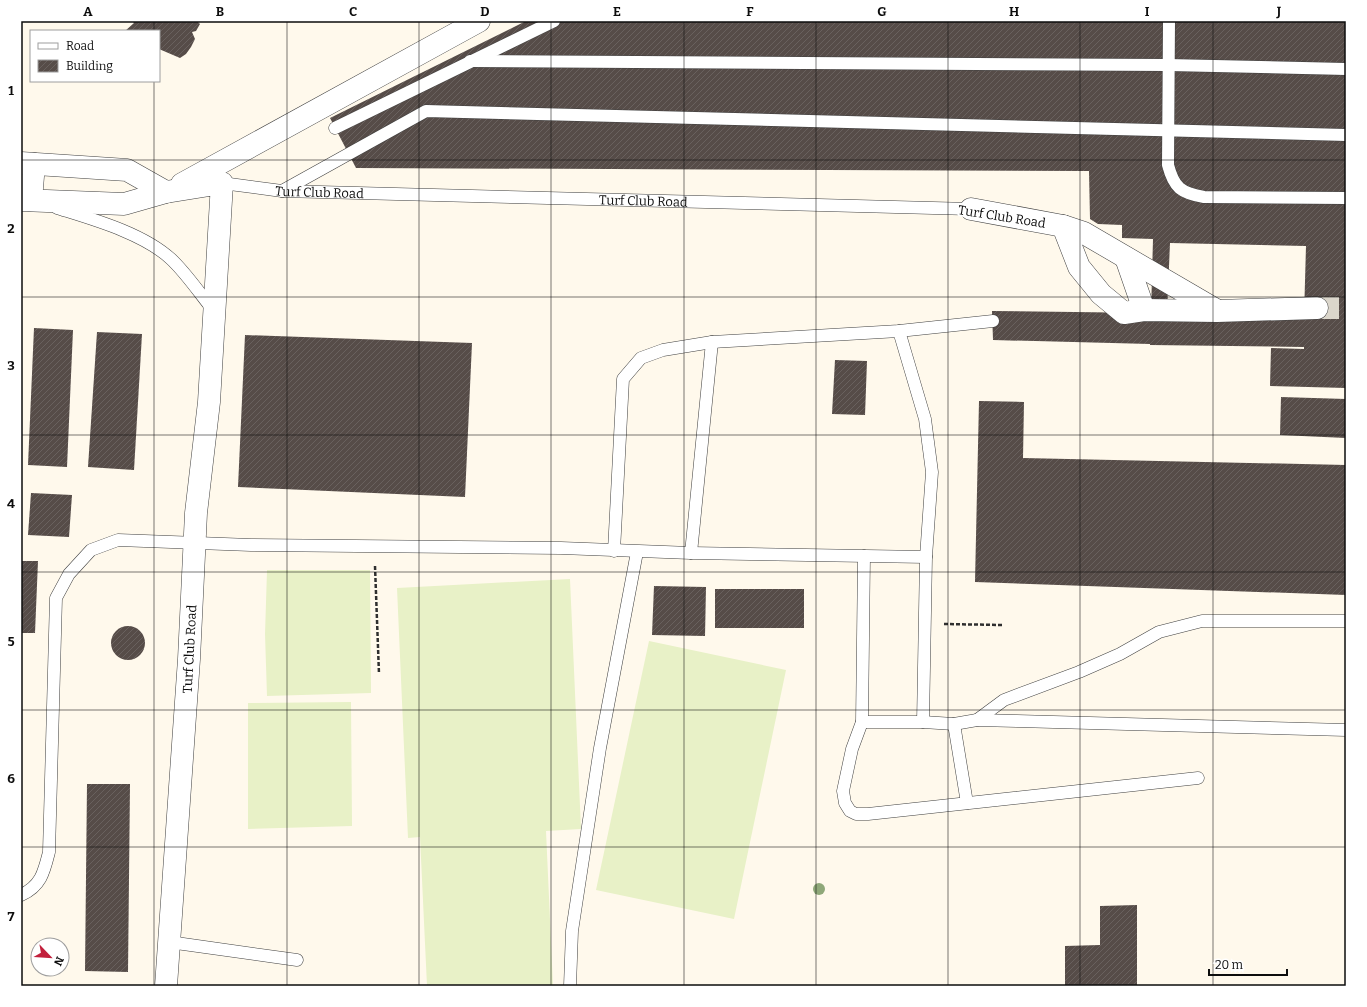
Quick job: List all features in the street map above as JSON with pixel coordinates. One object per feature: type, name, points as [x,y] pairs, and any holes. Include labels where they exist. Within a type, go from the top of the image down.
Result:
[{"type":"street","name":"Turf Club Road","points":[[166,192],[479,21]]},
{"type":"street","points":[[26,200],[27,164],[127,170],[166,192]]},
{"type":"street","name":"Turf Club Road","points":[[26,200],[124,204],[166,192],[222,183],[216,313],[194,543],[189,659],[166,986]]},
{"type":"street","name":"Turf Club Road","points":[[971,209],[1063,226],[1084,233],[1217,311]]},
{"type":"street","name":"Turf Club Road","points":[[1063,226],[1079,267],[1101,294],[1124,313],[1144,310],[1217,311],[1317,308]]},
{"type":"street","points":[[1126,258],[1144,310]]},
{"type":"lane","points":[[336,128],[554,21]]},
{"type":"lane","points":[[1169,21],[1168,165],[1172,178],[1178,187],[1188,194],[1204,197],[1346,198]]},
{"type":"lane","points":[[470,61],[1168,65],[1346,69]]},
{"type":"lane","points":[[282,191],[426,111],[1346,135]]},
{"type":"lane","name":"Turf Club Road","points":[[222,183],[282,191],[971,209]]},
{"type":"lane","points":[[26,200],[102,222],[149,243],[171,259],[216,313]]},
{"type":"lane","points":[[614,551],[623,379],[641,358],[663,350],[712,342],[898,331],[993,322]]},
{"type":"lane","points":[[898,331],[925,419],[932,472],[926,557],[923,722]]},
{"type":"lane","points":[[691,553],[712,342]]},
{"type":"lane","points":[[21,895],[32,891],[44,874],[49,852],[56,598],[69,574],[91,550],[118,540],[251,545],[561,548],[637,552],[926,557]]},
{"type":"lane","points":[[570,986],[572,931],[600,748],[637,552]]},
{"type":"lane","points":[[864,556],[862,722],[852,749],[843,791],[845,803],[850,811],[856,814],[868,814],[1198,778]]},
{"type":"lane","points":[[977,720],[1004,700],[1079,672],[1120,654],[1159,632],[1188,624],[1202,621],[1346,621]]},
{"type":"lane","points":[[862,722],[923,722],[954,724],[977,720],[1346,730]]},
{"type":"lane","points":[[954,724],[967,804]]},
{"type":"lane","points":[[169,942],[297,960]]},
{"type":"path","points":[[374,546],[379,674]]},
{"type":"path","points":[[925,624],[1002,624]]},
{"type":"green space","points":[[267,570],[370,570],[371,693],[267,696],[265,634]]},
{"type":"green space","points":[[570,579],[581,829],[546,831],[553,986],[427,986],[420,837],[408,838],[397,588]]},
{"type":"green space","points":[[649,641],[786,670],[734,919],[596,890]]},
{"type":"green space","points":[[351,702],[352,826],[248,829],[248,703]]},
{"type":"building","points":[[132,21],[197,21],[200,24],[196,31],[192,32],[195,39],[191,47],[186,54],[180,58],[160,49],[160,30],[126,30],[134,23]]},
{"type":"building","points":[[526,21],[1346,21],[1346,388],[1270,386],[1271,348],[1304,349],[1304,347],[1150,345],[993,340],[992,311],[1151,313],[1153,239],[1122,238],[1122,225],[1098,224],[1090,219],[1089,171],[356,168],[330,118]],"holes":[[[1170,243],[1306,246],[1304,317],[1167,314]]]},
{"type":"building","points":[[34,328],[73,330],[67,467],[28,465]]},
{"type":"building","points":[[97,332],[142,334],[134,470],[88,467]]},
{"type":"building","points":[[245,335],[472,343],[465,497],[238,487]]},
{"type":"building","points":[[835,360],[867,361],[865,415],[832,414]]},
{"type":"building","points":[[1281,397],[1346,399],[1346,438],[1280,435]]},
{"type":"building","points":[[979,401],[1024,402],[1023,458],[1346,465],[1346,595],[975,582]]},
{"type":"building","points":[[31,493],[72,495],[69,537],[28,535]]},
{"type":"building","points":[[21,561],[38,561],[35,633],[21,633]]},
{"type":"building","points":[[654,586],[706,587],[705,636],[652,635]]},
{"type":"building","points":[[715,589],[804,589],[804,628],[715,628]]},
{"type":"building","points":[[125,626],[131,626],[135,627],[142,633],[145,643],[144,650],[138,657],[131,660],[125,660],[121,659],[114,653],[111,646],[111,640],[112,636],[118,629]]},
{"type":"building","points":[[87,784],[130,784],[128,972],[85,971]]},
{"type":"building","points":[[1137,905],[1137,986],[1065,986],[1065,946],[1100,945],[1100,906]]},
{"type":"tunnel","points":[[1317,308],[1346,308]]}]
